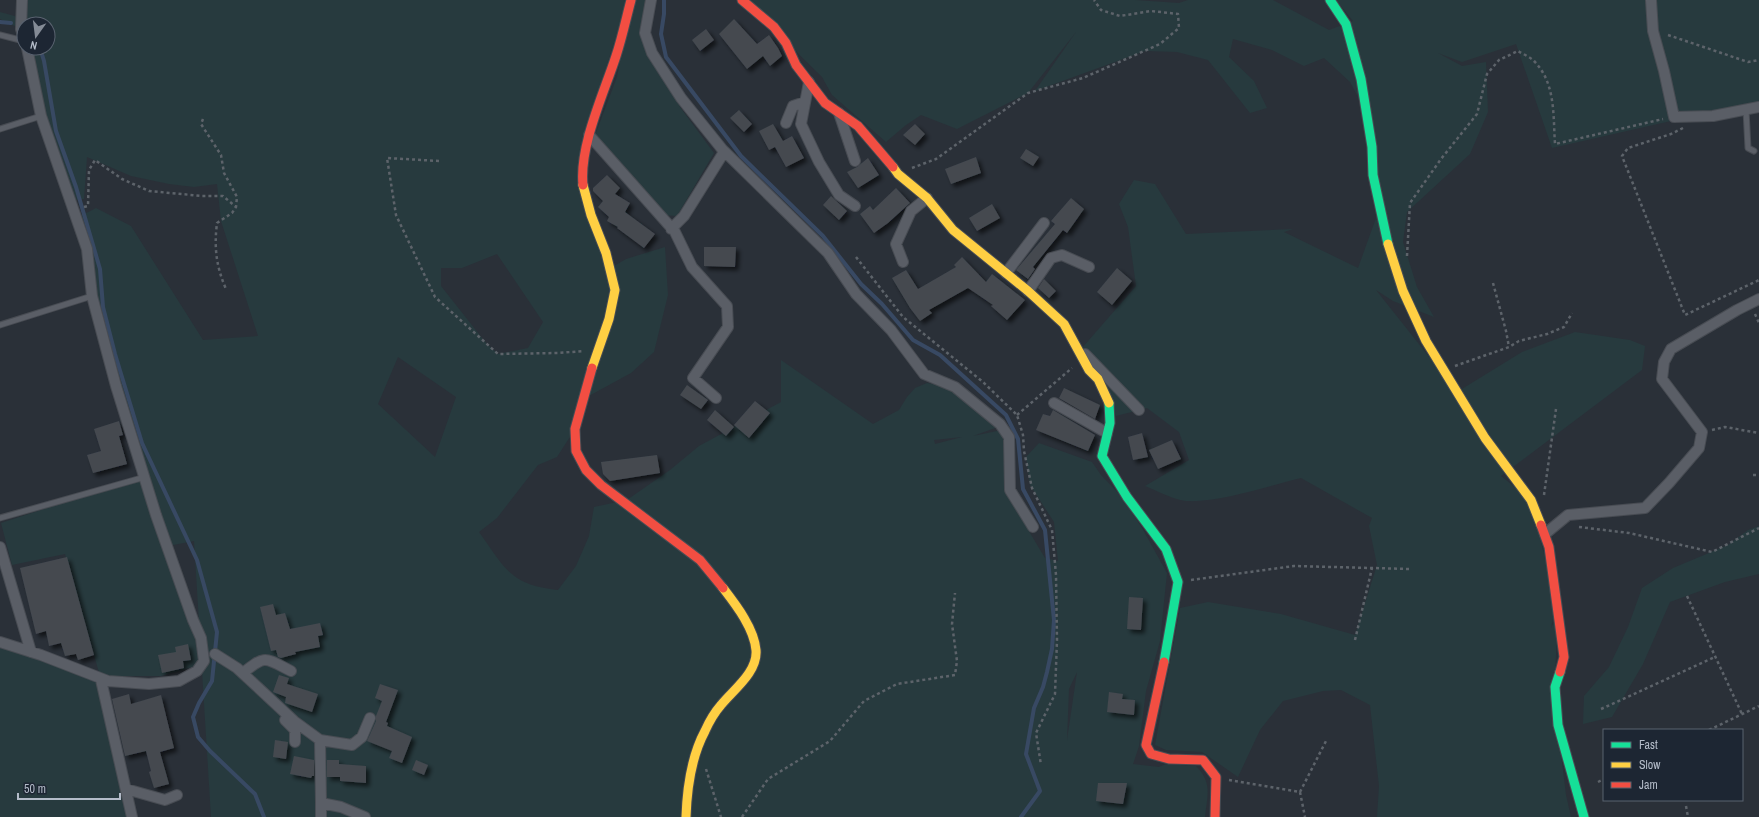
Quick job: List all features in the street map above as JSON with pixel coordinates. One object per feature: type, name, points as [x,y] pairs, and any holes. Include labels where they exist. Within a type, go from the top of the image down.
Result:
[{"type":"street","points":[[21,16],[22,0]]},
{"type":"street","points":[[631,0],[617,54],[589,135],[582,175],[584,193],[606,253],[615,290],[609,319],[575,429],[576,451],[586,470],[601,484],[700,560],[710,571],[749,626],[756,650],[751,670],[717,710],[703,734],[692,762],[686,798],[686,817]]},
{"type":"street","points":[[651,0],[645,33],[652,53],[681,98],[724,152],[828,253],[856,294],[891,330],[924,374],[955,387],[1000,424],[1009,437],[1010,490],[1033,527]]},
{"type":"street","points":[[742,0],[774,27],[786,43],[796,65],[826,103],[858,126],[898,174],[927,198],[953,230],[1028,291],[1064,324],[1089,370],[1098,379],[1109,401],[1110,423],[1102,456],[1112,476],[1166,549],[1178,582],[1166,655],[1146,745],[1151,754],[1169,759],[1203,760],[1216,777],[1215,817]]},
{"type":"street","points":[[1330,0],[1346,24],[1361,79],[1372,148],[1373,175],[1388,246],[1403,292],[1426,341],[1485,438],[1531,500],[1549,546],[1564,657],[1555,687],[1558,725],[1584,817]]},
{"type":"street","points":[[1651,0],[1653,31],[1674,117],[1714,116],[1759,107]]},
{"type":"street","points":[[0,642],[31,652],[101,680],[149,684],[178,681],[197,671],[204,661],[201,638],[193,620],[159,521],[116,386],[92,296],[86,249],[41,116],[29,56]]},
{"type":"street","points":[[810,82],[801,124],[819,162],[839,195],[855,206]]},
{"type":"street","points":[[786,123],[793,106],[805,102]]},
{"type":"street","points":[[839,113],[855,161]]},
{"type":"street","points":[[589,135],[671,229],[692,267],[728,306],[728,326],[693,378],[716,398]]},
{"type":"street","points":[[671,229],[684,216],[724,152]]},
{"type":"street","points":[[903,262],[896,244],[911,211],[927,198]]},
{"type":"street","points":[[1006,273],[1044,223]]},
{"type":"street","points":[[1028,291],[1051,258],[1062,255],[1089,267]]},
{"type":"street","points":[[1545,534],[1568,515],[1645,508],[1669,483],[1699,448],[1702,432],[1662,378],[1664,362],[1671,349],[1737,310],[1759,299]]},
{"type":"street","points":[[1077,346],[1139,410]]},
{"type":"street","points":[[1054,402],[1107,433]]},
{"type":"street","points":[[0,548],[31,652]]},
{"type":"street","points":[[215,654],[243,673],[294,721],[320,740],[352,744],[362,737],[370,718]]},
{"type":"street","points":[[243,673],[263,659],[268,659],[291,671]]},
{"type":"street","points":[[101,680],[132,817]]},
{"type":"street","points":[[269,697],[268,702],[294,730],[295,742]]},
{"type":"street","points":[[320,740],[321,817]]},
{"type":"street","points":[[126,789],[165,800],[177,795]]},
{"type":"street","points":[[321,803],[341,807],[365,817]]},
{"type":"lane","points":[[0,35],[16,38]]},
{"type":"lane","points":[[1746,110],[1748,148],[1754,152]]},
{"type":"lane","points":[[0,129],[41,116]]},
{"type":"lane","points":[[0,325],[92,296]]},
{"type":"lane","points":[[0,518],[146,477]]},
{"type":"path","points":[[898,174],[936,159],[1028,93],[1083,78],[1160,44],[1179,28],[1178,14],[1151,11],[1120,16],[1101,10],[1094,0]]},
{"type":"path","points":[[1668,36],[1748,62],[1759,60]]},
{"type":"path","points":[[1406,260],[1410,203],[1441,159],[1477,114],[1487,74],[1499,60],[1518,51],[1534,62],[1546,79],[1553,99],[1554,144],[1676,117]]},
{"type":"path","points":[[1692,116],[1686,127],[1671,134],[1628,148],[1622,156],[1685,315],[1759,280]]},
{"type":"path","points":[[203,119],[201,124],[221,156],[224,173],[237,197],[236,208],[232,213],[217,223],[215,242],[216,259],[220,276],[226,289]]},
{"type":"path","points":[[439,161],[387,158],[396,215],[435,297],[498,354],[558,353],[599,349]]},
{"type":"path","points":[[88,206],[89,170],[95,160],[122,179],[148,191],[202,196],[222,196],[236,208]]},
{"type":"path","points":[[1493,283],[1509,347]]},
{"type":"path","points":[[1444,370],[1509,347],[1519,341],[1547,334],[1564,327],[1572,312]]},
{"type":"path","points":[[1017,415],[1083,358]]},
{"type":"path","points":[[1543,499],[1556,409]]},
{"type":"path","points":[[1702,432],[1725,427],[1759,433]]},
{"type":"path","points":[[1753,475],[1759,475]]},
{"type":"path","points":[[1573,527],[1629,533],[1712,552],[1759,528]]},
{"type":"path","points":[[1178,582],[1294,566],[1410,569]]},
{"type":"path","points":[[1355,640],[1372,568]]},
{"type":"path","points":[[742,817],[768,779],[830,741],[864,701],[897,684],[954,676],[957,661],[952,624],[955,593]]},
{"type":"path","points":[[1687,596],[1742,714]]},
{"type":"path","points":[[1601,709],[1715,657]]},
{"type":"path","points":[[1711,729],[1759,707]]},
{"type":"path","points":[[1306,817],[1300,792],[1326,741]]},
{"type":"path","points":[[705,767],[721,817]]},
{"type":"path","points":[[1216,777],[1300,792]]},
{"type":"path","points":[[1598,782],[1603,780]]},
{"type":"path","points":[[1686,806],[1688,817]]},
{"type":"green space","points":[[22,0],[625,0],[626,5],[580,150],[609,269],[626,259],[665,247],[668,295],[654,352],[631,373],[587,397],[575,429],[557,457],[538,465],[497,518],[479,532],[496,556],[510,573],[519,579],[542,588],[558,590],[576,566],[589,536],[594,507],[622,501],[624,502],[670,470],[699,446],[781,402],[781,360],[873,424],[899,410],[915,388],[927,383],[950,387],[998,427],[973,436],[1002,430],[1007,445],[1005,491],[1045,558],[1058,561],[1054,522],[1030,485],[1026,457],[1039,443],[1092,462],[1101,475],[1123,498],[1142,528],[1167,573],[1160,641],[1146,691],[1139,746],[1133,764],[1159,767],[1166,764],[1196,766],[1205,778],[1207,784],[1208,796],[1205,817],[211,817],[194,541],[168,546],[198,632],[199,657],[196,666],[161,676],[100,676],[65,554],[12,565],[1,523],[145,476],[73,220],[96,208],[131,226],[203,340],[258,336],[221,221],[217,184],[194,187],[169,184],[131,176],[87,157],[84,199],[72,200],[41,116],[28,56],[56,56],[56,16],[22,16]],"holes":[[[497,254],[543,322],[528,348],[498,354],[486,343],[441,286],[441,268],[462,268]],[[398,357],[456,397],[435,457],[378,404]],[[962,437],[935,444],[934,440]],[[1077,672],[1067,740],[1069,689]]]},
{"type":"green space","points":[[631,0],[650,0],[641,35],[647,55],[662,79],[674,87],[680,107],[714,153],[677,216],[662,215],[594,138],[617,77]]},
{"type":"green space","points":[[744,0],[1135,0],[1179,3],[1188,0],[1273,0],[1329,30],[1353,21],[1336,0],[1759,0],[1759,101],[1552,148],[1516,44],[1462,62],[1438,53],[1462,66],[1486,62],[1488,112],[1470,154],[1407,212],[1403,242],[1417,287],[1434,317],[1393,301],[1376,290],[1457,392],[1522,352],[1575,332],[1630,340],[1645,346],[1642,370],[1501,476],[1531,500],[1556,605],[1551,628],[1558,614],[1554,696],[1566,795],[1571,817],[1377,817],[1379,786],[1370,705],[1341,690],[1323,691],[1283,701],[1260,730],[1238,777],[1202,752],[1166,750],[1155,745],[1180,608],[1208,602],[1281,614],[1355,635],[1377,565],[1369,526],[1372,518],[1301,478],[1228,497],[1199,501],[1177,499],[1145,486],[1189,460],[1179,432],[1147,408],[1116,416],[1082,348],[1136,286],[1128,227],[1119,204],[1134,180],[1155,184],[1186,234],[1293,229],[1284,232],[1358,268],[1380,207],[1367,114],[1350,82],[1324,58],[1304,66],[1272,50],[1233,39],[1229,57],[1254,81],[1267,108],[1250,113],[1208,60],[1177,52],[1145,51],[1035,91],[1076,32],[1028,93],[957,129],[921,115],[906,125],[886,142],[832,95],[822,77]]},
{"type":"green space","points":[[0,12],[16,16],[16,27],[0,19]]},
{"type":"green space","points":[[1759,526],[1759,574],[1725,582],[1670,602],[1643,664],[1612,717],[1583,724],[1584,696],[1609,667],[1628,627],[1642,588],[1673,568],[1728,545],[1748,530]]},
{"type":"green space","points":[[0,643],[101,680],[133,817],[0,817]]},
{"type":"building","points":[[734,19],[757,44],[769,35],[782,56],[770,66],[763,56],[747,69],[719,34]]},
{"type":"building","points":[[706,29],[714,40],[700,51],[692,40]]},
{"type":"building","points":[[739,110],[752,124],[744,132],[730,118]]},
{"type":"building","points":[[773,124],[783,141],[792,136],[804,158],[786,167],[775,147],[769,150],[759,131]]},
{"type":"building","points":[[915,124],[925,134],[915,145],[903,135]]},
{"type":"building","points":[[1026,149],[1039,157],[1033,166],[1020,158]]},
{"type":"building","points":[[976,157],[981,173],[951,184],[945,169]]},
{"type":"building","points":[[868,158],[879,175],[858,188],[847,172],[857,167]]},
{"type":"building","points":[[607,175],[620,188],[615,194],[630,203],[625,212],[655,234],[644,248],[617,228],[618,227],[607,221],[609,217],[598,207],[603,201],[593,191],[593,188]]},
{"type":"building","points":[[896,188],[910,203],[888,223],[874,233],[860,214],[870,206],[873,210]]},
{"type":"building","points":[[831,196],[847,211],[839,220],[823,205]]},
{"type":"building","points":[[1071,198],[1084,209],[1067,233],[1063,230],[1033,267],[1035,269],[1028,279],[1016,270],[1055,224],[1051,221]]},
{"type":"building","points":[[992,204],[1000,218],[977,231],[969,218]]},
{"type":"building","points":[[704,247],[736,247],[735,267],[704,266]]},
{"type":"building","points":[[962,257],[986,282],[992,274],[1025,300],[1007,320],[991,306],[993,305],[968,288],[929,310],[932,313],[920,321],[910,308],[892,278],[906,270],[918,289],[956,267],[954,265]]},
{"type":"building","points":[[1117,268],[1132,281],[1112,305],[1097,292]]},
{"type":"building","points":[[1044,279],[1056,291],[1049,298],[1038,288]]},
{"type":"building","points":[[687,385],[708,400],[701,409],[680,395]]},
{"type":"building","points":[[1064,388],[1100,405],[1095,419],[1059,398]]},
{"type":"building","points":[[755,401],[770,413],[749,438],[734,425]]},
{"type":"building","points":[[715,410],[734,427],[726,436],[707,420]]},
{"type":"building","points":[[1053,410],[1095,435],[1088,451],[1036,430],[1043,414],[1050,416]]},
{"type":"building","points":[[119,421],[123,435],[119,436],[127,464],[93,473],[87,455],[101,451],[94,429]]},
{"type":"building","points":[[1142,433],[1148,457],[1133,460],[1128,437]]},
{"type":"building","points":[[1172,440],[1181,459],[1158,469],[1149,450]]},
{"type":"building","points":[[657,455],[660,473],[610,481],[603,474],[601,462]]},
{"type":"building","points":[[67,557],[94,655],[78,660],[76,654],[65,656],[61,643],[49,646],[46,631],[36,634],[20,568]]},
{"type":"building","points":[[1129,597],[1143,598],[1141,630],[1127,629]]},
{"type":"building","points":[[273,604],[276,615],[285,613],[290,629],[320,623],[323,635],[318,636],[320,647],[295,652],[296,654],[281,658],[278,657],[276,650],[271,651],[260,607]]},
{"type":"building","points":[[188,644],[191,660],[183,661],[184,668],[162,673],[158,655],[176,652],[175,647]]},
{"type":"building","points":[[279,675],[289,678],[287,684],[318,694],[312,712],[285,703],[286,697],[273,692]]},
{"type":"building","points":[[380,684],[398,690],[386,722],[388,723],[387,726],[412,737],[402,763],[389,758],[392,751],[367,741],[376,721],[376,716],[382,701],[375,698]]},
{"type":"building","points":[[1109,692],[1123,694],[1122,699],[1135,700],[1134,715],[1107,712]]},
{"type":"building","points":[[129,694],[131,704],[161,695],[174,748],[160,752],[169,784],[154,788],[149,772],[151,771],[146,751],[125,756],[112,699]]},
{"type":"building","points":[[275,740],[288,742],[286,759],[273,757]]},
{"type":"building","points":[[294,756],[314,760],[314,776],[311,778],[290,774]]},
{"type":"building","points":[[327,760],[339,760],[339,764],[366,766],[366,783],[340,781],[340,777],[327,777]]},
{"type":"building","points":[[416,760],[428,765],[424,775],[412,770]]},
{"type":"building","points":[[1098,783],[1127,783],[1123,804],[1096,801]]},
{"type":"waterway","points":[[664,0],[664,14],[661,34],[666,57],[741,156],[823,236],[861,284],[882,304],[913,340],[940,355],[1006,415],[1018,439],[1023,489],[1045,530],[1054,620],[1052,649],[1043,687],[1034,708],[1026,754],[1040,791],[1021,817]]},
{"type":"waterway","points":[[0,22],[11,23]]},
{"type":"waterway","points":[[42,56],[56,131],[76,187],[100,269],[103,307],[115,354],[142,443],[197,560],[217,632],[212,681],[199,703],[193,717],[198,737],[210,751],[255,794],[264,817]]},
{"type":"traffic: fast","points":[[1330,0],[1346,24],[1361,79],[1372,147],[1373,175],[1388,244]]},
{"type":"traffic: fast","points":[[1109,403],[1110,423],[1102,456],[1127,497],[1166,549],[1178,582],[1164,662]]},
{"type":"traffic: fast","points":[[1560,672],[1555,687],[1558,725],[1584,817]]},
{"type":"traffic: slow","points":[[893,167],[898,174],[927,198],[953,230],[1028,291],[1064,324],[1089,370],[1098,379],[1109,403]]},
{"type":"traffic: slow","points":[[583,185],[591,215],[606,253],[615,290],[609,319],[592,368]]},
{"type":"traffic: slow","points":[[1388,244],[1403,291],[1426,341],[1485,438],[1531,500],[1541,525]]},
{"type":"traffic: slow","points":[[686,817],[687,795],[693,762],[700,741],[714,714],[744,680],[756,658],[755,642],[752,633],[739,609],[723,588]]},
{"type":"traffic: jam","points":[[583,185],[583,170],[589,137],[618,49],[631,0]]},
{"type":"traffic: jam","points":[[742,0],[774,27],[786,43],[796,65],[825,103],[858,126],[893,167]]},
{"type":"traffic: jam","points":[[592,368],[575,429],[576,451],[586,470],[601,485],[700,560],[723,588]]},
{"type":"traffic: jam","points":[[1541,525],[1549,547],[1564,657],[1560,672]]},
{"type":"traffic: jam","points":[[1164,662],[1146,745],[1151,754],[1169,759],[1203,760],[1216,777],[1215,817]]}]
